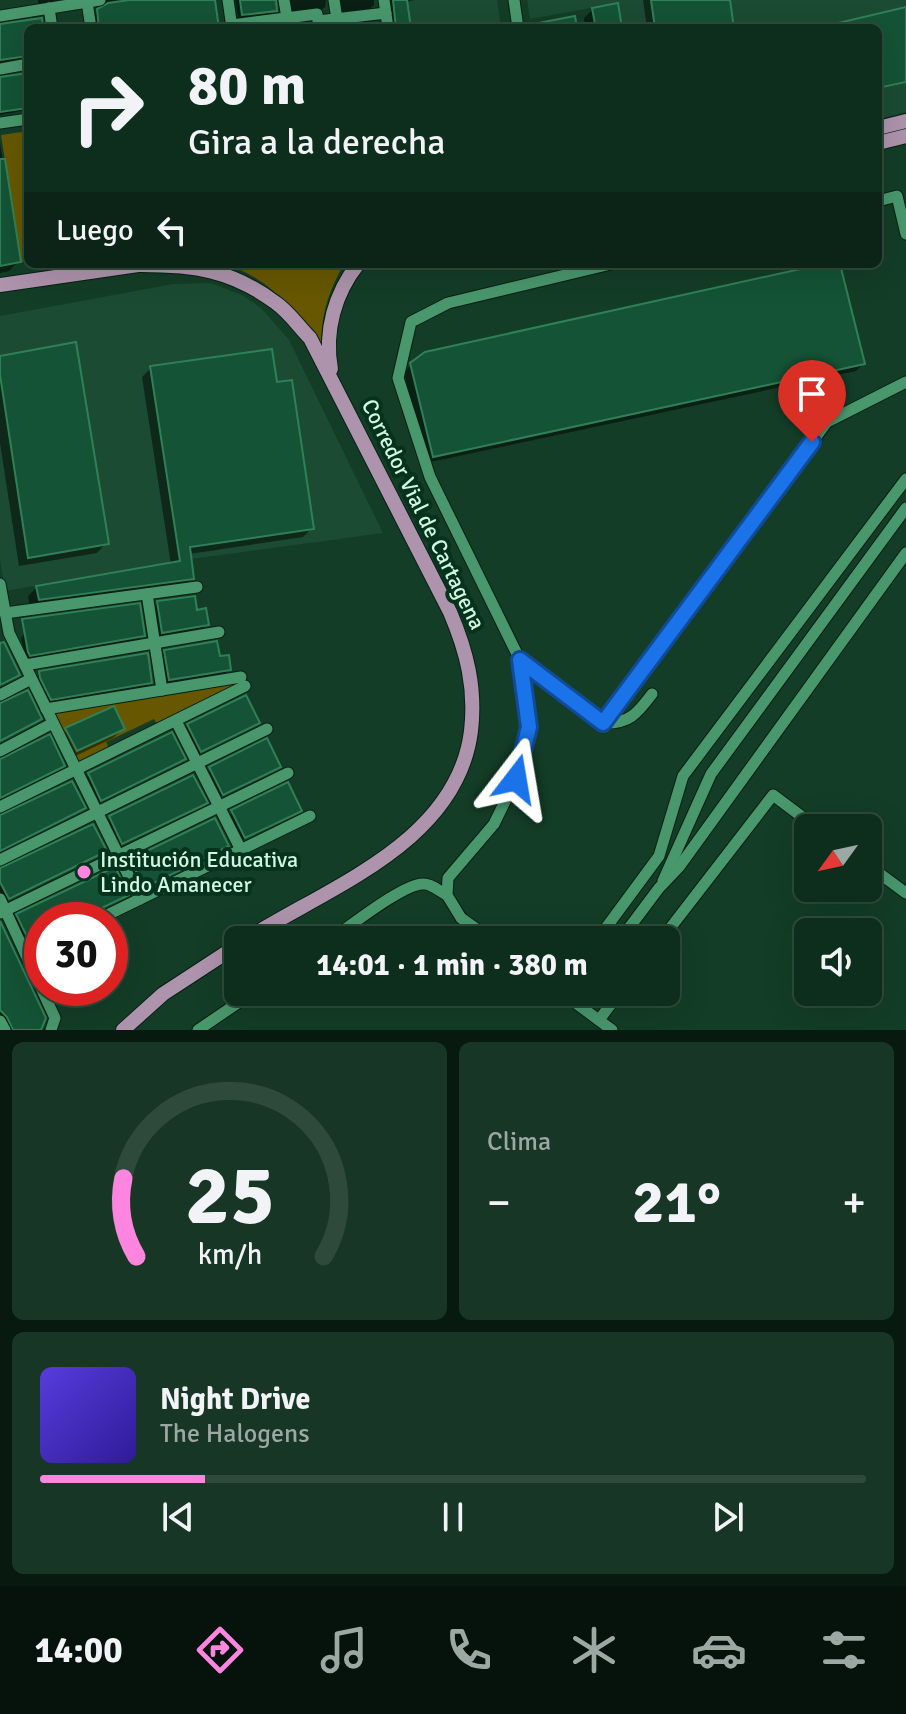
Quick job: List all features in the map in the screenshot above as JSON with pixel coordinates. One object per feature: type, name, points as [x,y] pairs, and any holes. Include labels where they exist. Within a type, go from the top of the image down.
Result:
[{"type":"main road","points":[[882,127],[906,121]]},
{"type":"main road","points":[[882,142],[906,136]]},
{"type":"main road","name":"Corredor Vial de Cartagena","points":[[0,285],[116,268]]},
{"type":"main road","name":"Corredor Vial de Cartagena","points":[[199,268],[236,279],[277,303],[310,338],[461,637],[472,683],[474,708],[469,745],[455,785],[441,807],[418,831],[369,867],[269,926]]},
{"type":"main road","name":"Corredor Vial de Cartagena","points":[[334,381],[329,351],[331,321],[345,283],[355,268]]},
{"type":"main road","points":[[123,1030],[163,994],[224,954]]},
{"type":"street","points":[[228,0],[232,24]]},
{"type":"street","points":[[284,0],[287,18]]},
{"type":"street","points":[[334,0],[337,19]]},
{"type":"street","points":[[384,0],[387,24]]},
{"type":"street","points":[[514,0],[517,24]]},
{"type":"street","points":[[0,16],[94,1],[91,24]]},
{"type":"street","points":[[49,8],[51,24]]},
{"type":"street","points":[[322,24],[386,13]]},
{"type":"street","points":[[250,24],[317,14],[319,24]]},
{"type":"street","points":[[0,69],[24,65]]},
{"type":"street","points":[[0,123],[24,120]]},
{"type":"street","points":[[882,200],[897,196],[906,234]]},
{"type":"street","points":[[447,895],[448,878],[494,824],[516,779],[529,727],[520,660],[430,477],[398,378],[401,364],[411,322],[448,303],[594,268]]},
{"type":"street","points":[[603,723],[827,422],[906,382]]},
{"type":"street","points":[[607,926],[659,856],[683,776],[906,479]]},
{"type":"street","points":[[659,888],[711,774],[906,508]]},
{"type":"street","points":[[630,926],[679,867],[906,553]]},
{"type":"street","points":[[0,584],[5,613],[4,635],[25,665],[140,899]]},
{"type":"street","points":[[5,613],[197,587]]},
{"type":"street","points":[[147,594],[162,690]]},
{"type":"street","points":[[25,665],[219,632]]},
{"type":"street","points":[[520,660],[603,723],[619,724],[634,718],[652,694]]},
{"type":"street","points":[[0,695],[31,679]]},
{"type":"street","points":[[0,807],[176,721],[243,682],[162,690],[46,709]]},
{"type":"street","points":[[176,721],[241,850]]},
{"type":"street","points":[[0,751],[53,723]]},
{"type":"street","points":[[0,860],[267,729]]},
{"type":"street","points":[[24,948],[2,907],[120,856],[288,773]]},
{"type":"street","points":[[672,926],[773,795],[798,814]]},
{"type":"street","points":[[128,905],[310,816]]},
{"type":"street","points":[[882,875],[906,893]]},
{"type":"street","points":[[350,926],[404,889],[419,883],[429,884],[447,895],[461,918],[472,926]]},
{"type":"street","points":[[50,1006],[55,1018],[51,1030]]},
{"type":"street","points":[[198,1030],[233,1006]]},
{"type":"street","points":[[586,1006],[612,1030]]},
{"type":"street","points":[[599,1020],[610,1006]]},
{"type":"street","points":[[0,1021],[5,1030]]},
{"type":"shaded area","points":[[407,0],[497,0],[500,24],[410,24]]},
{"type":"shaded area","points":[[527,0],[906,0],[906,112],[882,118],[882,24],[621,24],[618,3],[530,19]]},
{"type":"shaded area","points":[[24,132],[24,262],[21,262],[1,135]]},
{"type":"shaded area","points":[[236,268],[342,268],[327,304],[322,324],[322,346],[280,297]]},
{"type":"shaded area","points":[[211,283],[244,296],[262,309],[289,340],[383,533],[183,560],[5,591],[0,560],[0,316],[173,284]]},
{"type":"shaded area","points":[[242,680],[244,684],[157,724],[154,719],[106,742],[109,748],[77,763],[53,714]]},
{"type":"building","points":[[129,0],[215,0],[218,24],[99,24],[97,9],[108,3]]},
{"type":"building","points":[[240,0],[276,0],[277,11],[242,15]]},
{"type":"building","points":[[393,0],[407,0],[410,24],[396,24]]},
{"type":"building","points":[[651,0],[730,0],[733,24],[654,24]]},
{"type":"building","points":[[618,3],[621,24],[595,24],[592,8]]},
{"type":"building","points":[[906,7],[906,82],[882,87],[882,24],[834,24]]},
{"type":"building","points":[[575,16],[576,24],[533,24]]},
{"type":"building","points":[[42,18],[43,24],[24,24],[24,57],[0,60],[0,24]]},
{"type":"building","points":[[24,74],[24,109],[0,112],[0,77]]},
{"type":"building","points":[[0,159],[5,159],[21,262],[0,266]]},
{"type":"building","points":[[805,268],[841,268],[865,364],[433,457],[410,363],[425,352]]},
{"type":"building","points":[[76,342],[109,544],[28,558],[0,375],[0,356]]},
{"type":"building","points":[[272,349],[277,382],[292,380],[314,529],[190,547],[194,579],[39,600],[36,586],[180,561],[150,366]]},
{"type":"building","points":[[195,596],[197,610],[206,608],[209,625],[162,633],[157,601]]},
{"type":"building","points":[[140,603],[145,636],[30,656],[28,652],[22,619]]},
{"type":"building","points":[[217,641],[220,656],[229,655],[231,670],[169,680],[164,650]]},
{"type":"building","points":[[4,642],[20,675],[0,685],[0,643]]},
{"type":"building","points":[[148,653],[152,683],[51,700],[40,678],[39,671]]},
{"type":"building","points":[[28,690],[42,719],[0,741],[0,703]]},
{"type":"building","points":[[246,695],[260,723],[201,752],[187,724]]},
{"type":"building","points":[[114,706],[125,729],[77,751],[65,728]]},
{"type":"building","points":[[172,732],[186,759],[101,801],[88,773]]},
{"type":"building","points":[[50,734],[65,766],[0,798],[0,759]]},
{"type":"building","points":[[267,738],[281,767],[223,795],[209,767]]},
{"type":"building","points":[[193,775],[208,803],[122,844],[109,816]]},
{"type":"building","points":[[72,781],[86,808],[0,851],[0,815]]},
{"type":"building","points":[[288,782],[302,811],[245,838],[231,810]]},
{"type":"building","points":[[215,818],[229,846],[144,888],[130,859]]},
{"type":"building","points":[[93,824],[107,851],[9,899],[0,882],[0,868]]},
{"type":"building","points":[[115,867],[129,895],[114,902],[41,902]]},
{"type":"building","points":[[24,910],[24,931],[16,914]]},
{"type":"building","points":[[0,921],[24,972],[24,1006],[40,1006],[46,1018],[41,1030],[13,1030],[0,1010]]},
{"type":"place","name":"Institución Educativa Lindo Amanecer","points":[[84,872]]},
{"type":"route","points":[[516,779],[529,727],[520,660],[603,723],[812,442]]}]
